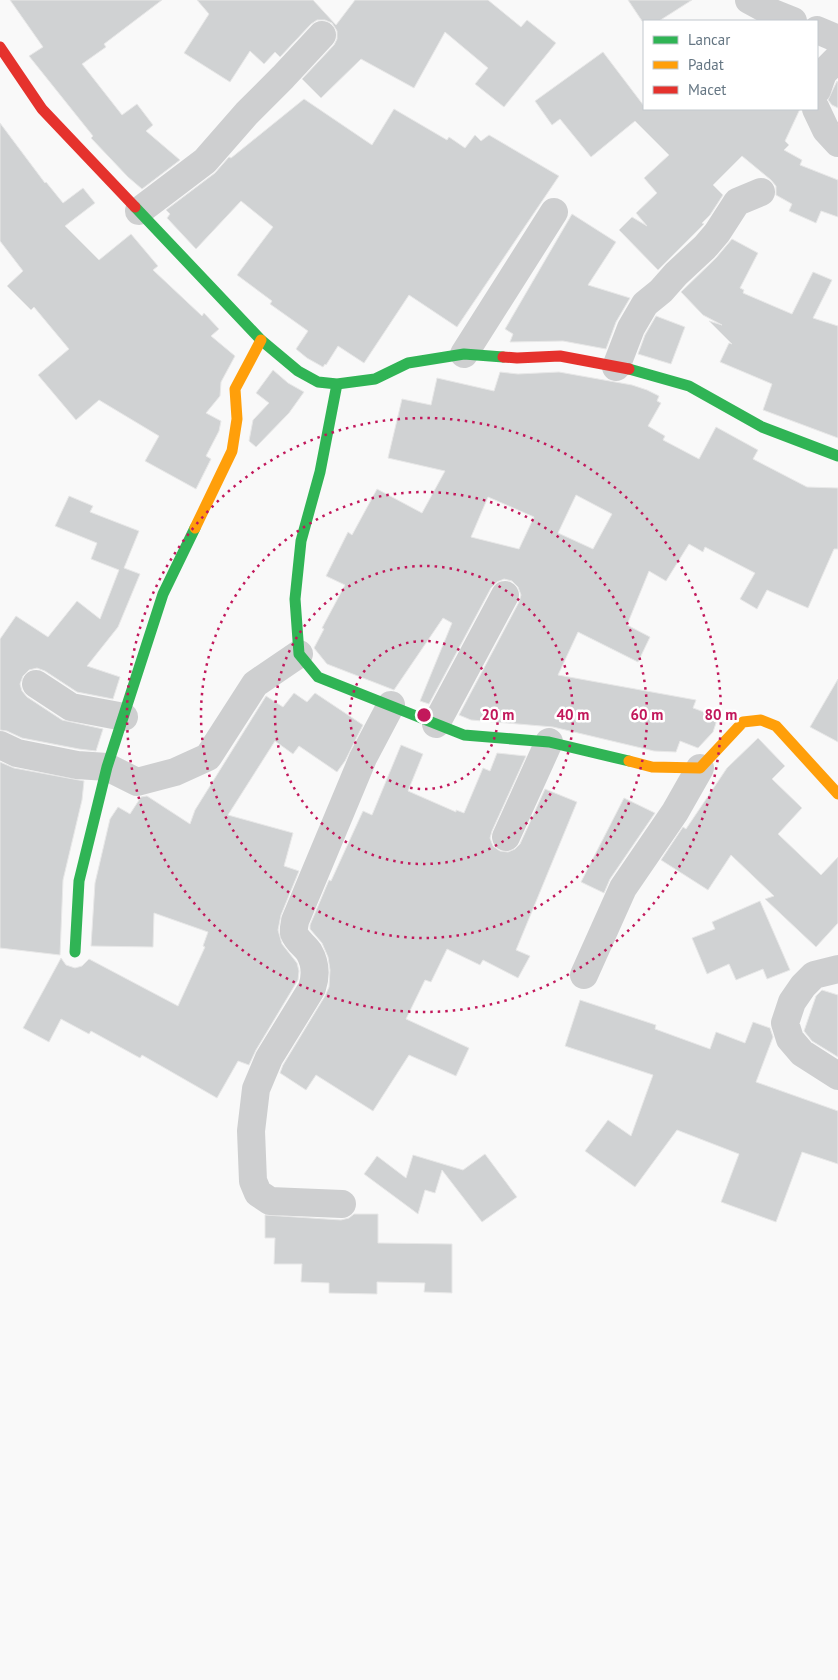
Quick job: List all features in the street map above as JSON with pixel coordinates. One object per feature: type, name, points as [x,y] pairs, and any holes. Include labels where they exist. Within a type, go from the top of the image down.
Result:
[{"type":"street","points":[[749,0],[790,20]]},
{"type":"street","points":[[818,30],[838,38]]},
{"type":"street","points":[[139,211],[205,160],[322,35]]},
{"type":"street","points":[[0,47],[42,109],[262,340],[298,371],[318,382],[338,384],[375,380],[408,363],[464,354],[517,358],[560,356],[636,370],[690,386],[762,427],[838,456]]},
{"type":"street","points":[[818,86],[822,72],[838,58]]},
{"type":"street","points":[[816,110],[826,130],[838,143]]},
{"type":"street","points":[[616,367],[631,328],[646,304],[705,247],[717,233],[737,202],[760,192]]},
{"type":"street","points":[[464,354],[554,212]]},
{"type":"street","points":[[75,952],[79,881],[107,768],[163,594],[232,451],[237,419],[235,389],[262,340]]},
{"type":"street","points":[[338,384],[320,472],[301,540],[295,599],[299,654],[318,678],[464,734],[549,742],[652,767],[700,768]]},
{"type":"street","points":[[436,724],[505,595]]},
{"type":"street","points":[[0,745],[17,753],[76,765],[107,768],[137,782],[175,772],[208,758],[255,684],[299,654]]},
{"type":"street","points":[[36,684],[71,707],[124,717]]},
{"type":"street","points":[[342,1204],[270,1201],[258,1192],[252,1181],[251,1131],[256,1089],[269,1058],[312,988],[314,981],[316,968],[309,952],[294,932],[295,921],[364,758],[391,705]]},
{"type":"street","points":[[584,975],[623,888],[675,812],[700,768],[743,722],[761,720],[776,726],[838,794]]},
{"type":"street","points":[[506,837],[549,742]]},
{"type":"street","points":[[838,969],[814,974],[802,986],[792,1002],[785,1024],[790,1040],[802,1053],[838,1076]]},
{"type":"building","points":[[10,0],[162,0],[104,44],[106,47],[82,64],[122,115],[137,104],[153,125],[146,131],[180,160],[142,189],[128,177],[91,138],[93,136],[29,56],[43,47]]},
{"type":"building","points":[[197,0],[313,0],[336,25],[355,0],[488,0],[521,27],[527,20],[556,43],[504,107],[475,84],[488,68],[445,32],[414,88],[361,59],[321,98],[302,79],[334,45],[337,39],[337,31],[332,23],[325,20],[317,20],[280,57],[275,52],[264,64],[250,51],[230,82],[184,53],[209,14]]},
{"type":"building","points":[[628,0],[692,0],[661,20],[642,21]]},
{"type":"building","points":[[603,52],[643,105],[643,110],[800,110],[785,141],[789,145],[784,150],[802,160],[800,165],[838,180],[838,217],[821,211],[816,223],[789,211],[792,204],[776,195],[776,186],[771,180],[742,156],[713,185],[723,195],[710,215],[702,223],[704,224],[658,270],[619,230],[632,217],[647,226],[636,213],[657,193],[644,178],[669,155],[635,121],[591,157],[560,119],[552,125],[535,101]]},
{"type":"building","points":[[838,82],[838,108],[828,100]]},
{"type":"building","points":[[304,99],[372,145],[394,109],[447,140],[449,137],[465,148],[475,135],[481,141],[489,135],[559,176],[457,327],[409,295],[364,363],[338,346],[323,367],[296,349],[308,331],[270,304],[272,301],[237,275],[273,227],[241,201],[196,249],[167,218],[170,214],[166,210],[215,173],[229,157],[231,158]]},
{"type":"building","points":[[0,123],[45,183],[63,203],[83,188],[95,203],[65,226],[99,260],[131,234],[158,266],[153,270],[202,316],[204,313],[219,329],[211,336],[235,356],[221,382],[220,396],[206,413],[221,421],[219,431],[206,456],[211,459],[196,489],[145,461],[159,436],[99,400],[76,420],[38,375],[69,349],[34,307],[31,310],[7,286],[23,271],[0,241]]},
{"type":"building","points":[[572,214],[616,242],[588,285],[630,298],[616,322],[606,349],[563,341],[510,342],[513,334],[505,329]]},
{"type":"building","points":[[732,239],[758,253],[740,288],[744,290],[743,293],[792,314],[813,272],[832,280],[813,318],[838,326],[838,438],[763,410],[772,384],[720,362],[729,343],[732,344],[709,321],[722,325],[703,315],[681,292],[716,258]]},
{"type":"building","points":[[656,316],[685,327],[671,364],[638,354],[645,335]]},
{"type":"building","points":[[273,370],[288,383],[304,392],[289,413],[256,447],[249,441],[253,420],[269,403],[256,393]]},
{"type":"building","points":[[500,372],[518,374],[559,372],[632,385],[659,396],[657,401],[661,403],[648,426],[665,436],[663,440],[699,459],[716,427],[758,450],[753,459],[807,487],[838,488],[838,549],[834,549],[808,608],[767,590],[757,609],[740,599],[755,573],[705,547],[703,552],[689,544],[666,581],[649,571],[627,625],[650,637],[638,662],[578,632],[558,675],[696,700],[693,708],[718,717],[713,732],[698,748],[680,741],[676,752],[654,751],[553,727],[471,720],[459,715],[519,602],[521,595],[518,587],[512,581],[504,579],[497,582],[491,588],[429,704],[420,701],[452,623],[443,618],[394,690],[327,664],[314,648],[324,629],[322,628],[345,585],[326,576],[348,532],[352,535],[377,489],[422,513],[445,471],[388,458],[402,399],[431,405],[437,378],[494,391]],"holes":[[[576,495],[612,514],[593,549],[558,533]],[[488,497],[534,517],[519,549],[471,537]]]},
{"type":"building","points":[[69,496],[93,506],[90,512],[139,531],[124,568],[140,574],[118,627],[87,666],[120,677],[113,699],[77,692],[45,671],[37,668],[29,670],[23,676],[20,684],[22,691],[27,697],[62,720],[103,729],[96,751],[22,738],[0,730],[0,639],[16,616],[48,637],[77,601],[100,619],[119,570],[91,559],[97,543],[55,526]]},
{"type":"building","points":[[838,679],[838,742],[810,727]]},
{"type":"building","points":[[294,693],[307,702],[315,693],[363,725],[345,761],[337,772],[299,746],[293,754],[275,741],[228,815],[293,833],[284,866],[299,871],[281,915],[278,930],[282,944],[297,963],[299,971],[298,980],[249,1065],[238,1061],[217,1098],[142,1055],[140,1058],[91,1031],[89,1034],[61,1019],[49,1042],[23,1028],[61,958],[66,965],[75,968],[82,966],[89,959],[178,1006],[205,947],[203,946],[208,932],[154,913],[153,947],[91,946],[95,883],[110,819],[118,807],[130,814],[141,797],[147,796],[190,824],[195,810],[266,696],[283,707]]},
{"type":"building","points":[[758,738],[785,766],[772,779],[802,808],[778,834],[821,875],[838,857],[838,923],[816,947],[765,899],[774,896],[731,855],[708,890],[661,860],[683,827],[686,829],[727,768]]},
{"type":"building","points":[[401,745],[423,754],[408,791],[456,812],[456,810],[464,813],[483,768],[490,771],[497,753],[526,756],[490,838],[493,846],[500,851],[508,852],[520,844],[545,789],[577,802],[516,950],[530,956],[518,978],[483,960],[480,965],[447,949],[431,982],[425,980],[406,1019],[469,1048],[456,1076],[409,1055],[373,1111],[316,1075],[306,1090],[280,1073],[329,987],[330,970],[328,957],[322,943],[310,929],[310,925],[329,880],[331,881],[363,811],[372,815]]},
{"type":"building","points":[[0,762],[14,768],[84,781],[82,800],[63,880],[60,955],[0,948]]},
{"type":"building","points":[[624,798],[655,813],[610,879],[604,893],[581,882]]},
{"type":"building","points":[[760,901],[790,970],[767,979],[763,969],[736,980],[729,964],[707,974],[692,938],[715,929],[712,922]]},
{"type":"building","points":[[822,990],[838,995],[838,1057],[812,1041],[804,1031],[816,996]]},
{"type":"building","points":[[580,1000],[656,1025],[655,1029],[710,1049],[716,1032],[745,1043],[753,1022],[770,1028],[773,1037],[756,1082],[838,1111],[838,1164],[802,1152],[776,1222],[721,1202],[739,1154],[677,1130],[635,1187],[585,1151],[608,1120],[631,1136],[653,1075],[565,1046]]},
{"type":"building","points":[[485,1154],[517,1197],[482,1222],[442,1170],[435,1193],[425,1190],[418,1214],[364,1174],[377,1156],[406,1178],[413,1155],[463,1170]]},
{"type":"building","points":[[354,1214],[378,1214],[378,1243],[452,1244],[452,1293],[424,1292],[425,1283],[377,1282],[377,1294],[329,1293],[329,1283],[301,1282],[302,1264],[274,1264],[275,1238],[265,1238],[265,1215],[341,1220],[349,1218]]},
{"type":"traffic: fast","points":[[135,207],[261,340],[298,371],[318,382],[337,384],[375,379],[408,363],[464,354],[503,357]]},
{"type":"traffic: fast","points":[[629,369],[689,386],[762,427],[838,456]]},
{"type":"traffic: fast","points":[[337,384],[320,472],[301,541],[295,599],[299,654],[318,677],[464,735],[549,742],[629,761]]},
{"type":"traffic: fast","points":[[75,952],[79,881],[107,767],[163,594],[195,528]]},
{"type":"traffic: slow","points":[[195,528],[232,451],[237,419],[235,389],[261,340]]},
{"type":"traffic: slow","points":[[629,761],[652,767],[700,768],[743,722],[761,720],[776,726],[838,794]]},
{"type":"traffic: jam","points":[[0,47],[42,109],[135,207]]},
{"type":"traffic: jam","points":[[503,357],[560,356],[629,369]]}]
